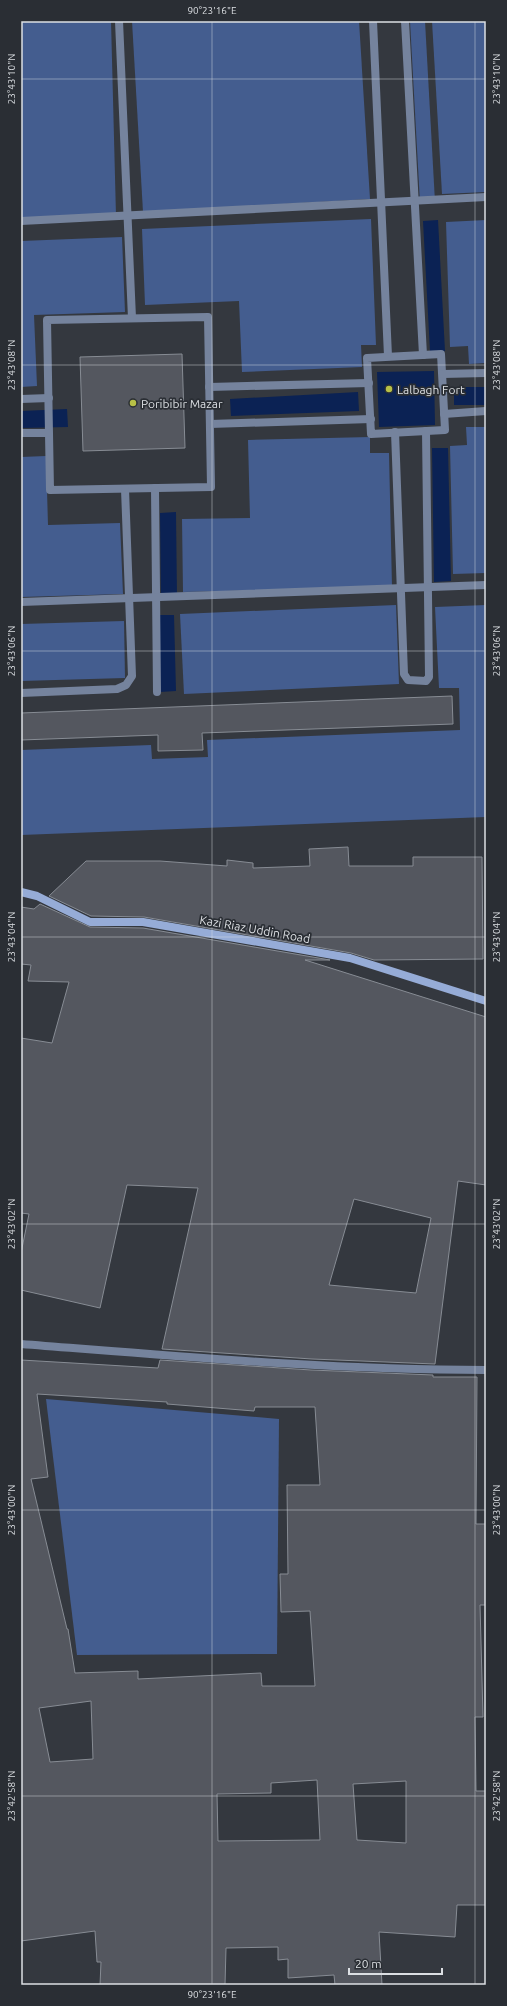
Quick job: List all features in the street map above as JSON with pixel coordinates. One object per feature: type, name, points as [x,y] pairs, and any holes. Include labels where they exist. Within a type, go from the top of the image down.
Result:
[{"type":"street","points":[[119,21],[132,318]]},
{"type":"street","points":[[373,21],[388,356]]},
{"type":"street","points":[[405,21],[423,355]]},
{"type":"street","points":[[21,221],[486,198]]},
{"type":"street","points":[[208,317],[209,387],[211,487],[50,490],[47,320],[208,317]]},
{"type":"street","points":[[441,354],[445,430],[371,434],[367,358],[423,355],[441,354]]},
{"type":"street","points":[[442,374],[486,373]]},
{"type":"street","points":[[209,387],[369,383]]},
{"type":"street","points":[[21,399],[48,398]]},
{"type":"street","points":[[444,414],[486,411]]},
{"type":"street","points":[[210,424],[371,419]]},
{"type":"street","points":[[395,432],[404,674],[408,680],[426,681],[429,677],[426,431]]},
{"type":"street","points":[[21,433],[48,433]]},
{"type":"street","points":[[155,488],[157,692]]},
{"type":"street","points":[[21,692],[117,689],[126,686],[132,676],[125,489]]},
{"type":"street","points":[[21,602],[486,585]]},
{"type":"street","name":"Kazi Riaz Uddin Road","points":[[21,892],[37,896],[90,922],[143,922],[350,958],[486,1001]]},
{"type":"street","points":[[21,1344],[230,1360],[348,1367],[486,1370]]},
{"type":"shaded area","points":[[21,21],[111,21],[116,216],[21,219]]},
{"type":"shaded area","points":[[132,21],[359,21],[370,199],[143,212]]},
{"type":"shaded area","points":[[410,21],[425,21],[435,202],[420,203]]},
{"type":"shaded area","points":[[432,21],[486,21],[486,192],[442,194]]},
{"type":"shaded area","points":[[371,219],[376,345],[361,345],[362,367],[242,372],[239,301],[145,305],[142,229]]},
{"type":"shaded area","points":[[438,220],[445,351],[430,351],[423,221]]},
{"type":"shaded area","points":[[486,220],[486,363],[469,364],[468,346],[450,347],[446,222]]},
{"type":"shaded area","points":[[122,237],[125,312],[34,315],[37,386],[21,387],[21,241]]},
{"type":"shaded area","points":[[434,371],[435,425],[379,427],[377,372]]},
{"type":"shaded area","points":[[454,387],[486,387],[486,405],[454,405]]},
{"type":"shaded area","points":[[358,392],[359,411],[231,416],[230,399]]},
{"type":"shaded area","points":[[67,409],[68,427],[21,428],[21,411]]},
{"type":"shaded area","points":[[466,427],[486,427],[486,573],[453,574],[450,446],[467,445]]},
{"type":"shaded area","points":[[370,437],[370,453],[389,453],[392,587],[183,592],[182,519],[250,518],[248,440]]},
{"type":"shaded area","points":[[432,448],[448,448],[451,581],[434,582]]},
{"type":"shaded area","points":[[46,456],[48,525],[120,523],[123,594],[21,597],[21,457]]},
{"type":"shaded area","points":[[176,512],[177,599],[161,599],[160,513]]},
{"type":"shaded area","points":[[396,605],[399,684],[184,694],[180,614]]},
{"type":"shaded area","points":[[486,605],[486,817],[21,835],[21,750],[151,745],[152,759],[208,757],[207,740],[460,730],[459,688],[439,688],[435,607]]},
{"type":"shaded area","points":[[158,615],[174,615],[176,691],[160,692]]},
{"type":"shaded area","points":[[124,621],[125,678],[21,681],[21,624]]},
{"type":"shaded area","points":[[46,1399],[279,1419],[277,1654],[77,1655]]},
{"type":"building","name":"Poribibir Mazar","points":[[182,354],[185,448],[83,451],[80,357]]},
{"type":"building","points":[[452,696],[453,724],[202,733],[203,750],[158,751],[158,735],[21,740],[21,713]]},
{"type":"building","points":[[348,847],[349,866],[413,866],[413,857],[482,857],[483,959],[374,960],[351,953],[144,917],[91,916],[49,896],[86,861],[160,861],[227,866],[227,860],[253,863],[253,868],[310,866],[309,849]]},
{"type":"building","points":[[40,904],[90,927],[143,928],[330,960],[305,960],[486,1017],[486,1185],[458,1181],[435,1364],[312,1359],[162,1349],[198,1188],[127,1185],[100,1308],[21,1290],[21,1253],[29,1214],[21,1213],[21,1038],[52,1043],[69,982],[28,981],[31,965],[21,964],[21,907],[34,909]],"holes":[[[354,1199],[431,1218],[416,1293],[329,1285]]]},
{"type":"building","points":[[21,1360],[158,1368],[160,1360],[311,1370],[433,1375],[433,1377],[477,1377],[476,1524],[486,1524],[486,1605],[480,1605],[483,1717],[475,1717],[476,1791],[486,1791],[486,1905],[457,1905],[455,1937],[379,1932],[382,1985],[335,1985],[334,1975],[288,1978],[288,1959],[278,1960],[278,1947],[226,1948],[225,1985],[100,1985],[101,1962],[97,1962],[95,1931],[21,1941]],"holes":[[[37,1394],[167,1402],[167,1404],[254,1411],[255,1407],[315,1407],[320,1485],[287,1485],[288,1574],[280,1574],[281,1612],[310,1611],[315,1686],[262,1686],[261,1673],[138,1679],[138,1671],[75,1673],[68,1629],[31,1479],[48,1477]],[[91,1701],[93,1759],[50,1762],[39,1708]],[[317,1780],[320,1840],[218,1841],[217,1794],[271,1793],[271,1783]],[[406,1781],[406,1843],[357,1840],[353,1784]]]},
{"type":"place","name":"Lalbagh Fort","points":[[389,389]]},
{"type":"place","name":"Poribibir Mazar","points":[[133,403]]}]
